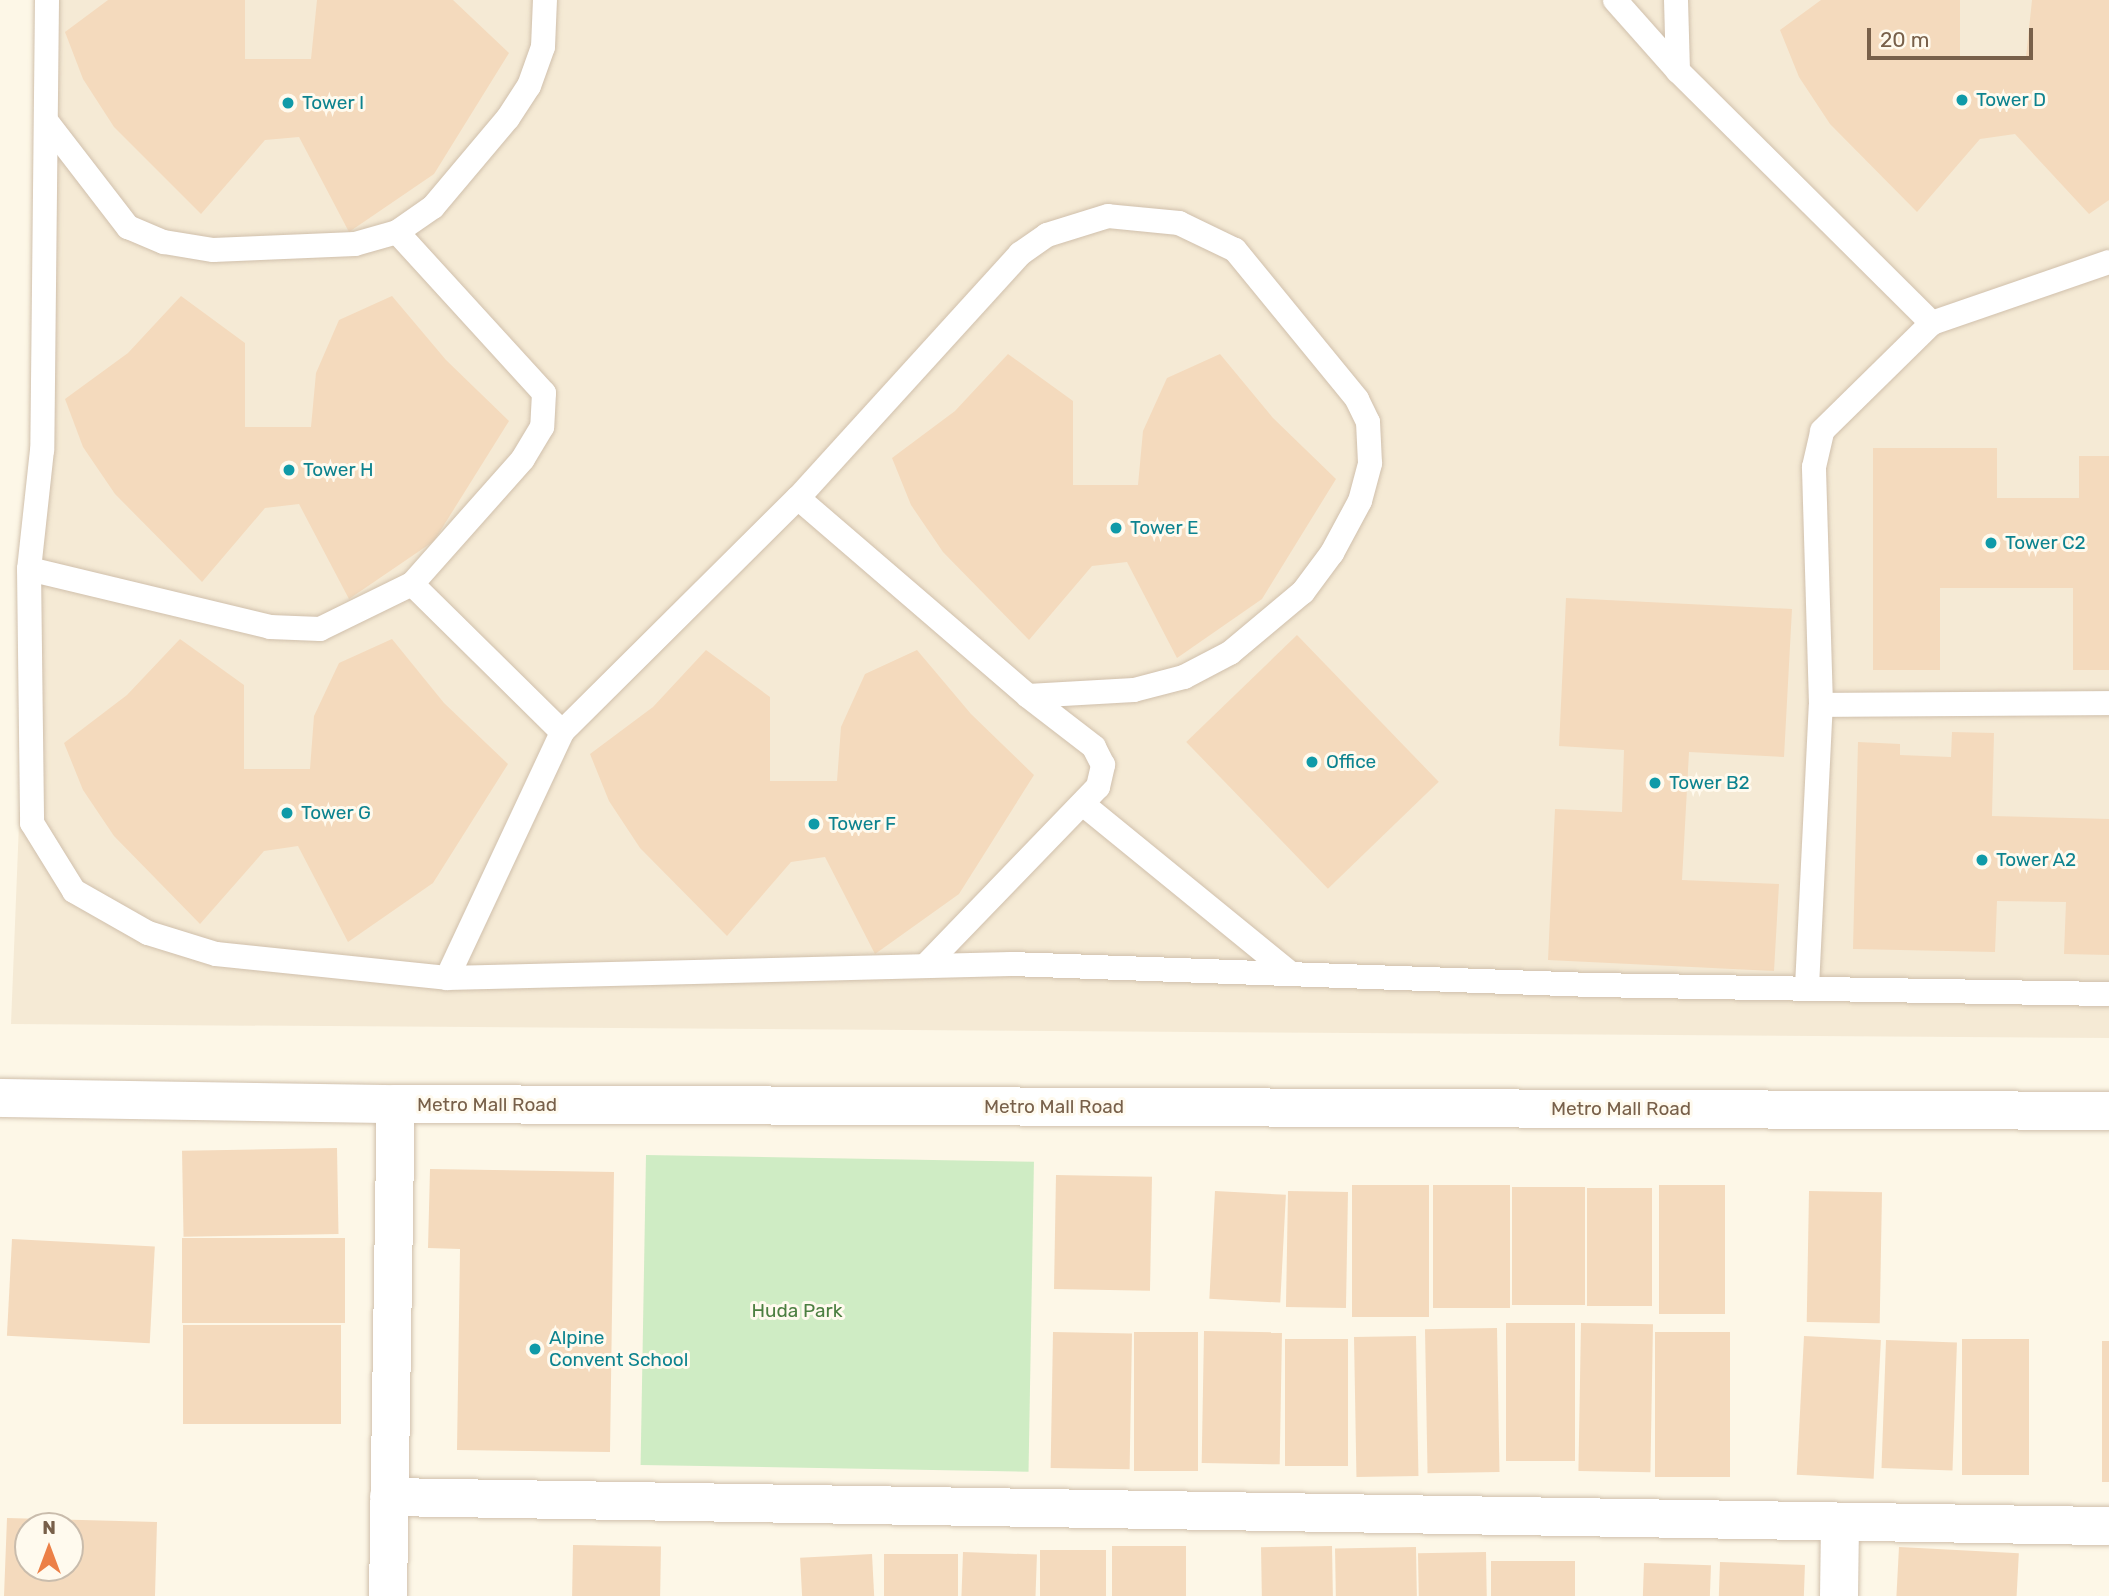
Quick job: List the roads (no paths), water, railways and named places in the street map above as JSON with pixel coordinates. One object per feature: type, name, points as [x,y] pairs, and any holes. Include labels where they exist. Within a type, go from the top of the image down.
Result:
[{"type":"street","name":"Metro Mall Road","points":[[0,1098],[396,1104],[2109,1111]]},
{"type":"street","points":[[387,1596],[396,1104]]},
{"type":"street","points":[[389,1497],[2109,1526]]},
{"type":"street","points":[[1839,1596],[1840,1521]]},
{"type":"lane","points":[[47,0],[42,450],[29,569],[32,823],[74,891],[148,933],[216,954],[447,978],[1011,964],[1592,985],[2109,994]]},
{"type":"lane","points":[[47,122],[128,227],[164,242],[213,250],[355,244],[397,232],[433,207],[508,118],[529,86],[543,47],[545,0]]},
{"type":"lane","points":[[1615,0],[1678,71],[1932,323]]},
{"type":"lane","points":[[1676,0],[1678,71]]},
{"type":"lane","points":[[447,978],[562,732],[798,498],[1020,254],[1047,235],[1108,216],[1179,223],[1235,250],[1357,400],[1368,422],[1370,463],[1360,501],[1332,553],[1303,592],[1230,653],[1184,677],[1134,690],[1028,696]]},
{"type":"lane","points":[[29,569],[282,628],[320,629],[412,583],[523,459],[542,427],[544,393],[397,232]]},
{"type":"lane","points":[[1807,987],[1821,705],[1814,467],[1822,431],[1932,323],[2109,262]]},
{"type":"lane","points":[[798,498],[1028,696],[1094,747],[1103,765],[1098,787],[1084,805],[925,967]]},
{"type":"lane","points":[[412,583],[562,732]]},
{"type":"lane","points":[[1821,705],[2109,703]]},
{"type":"lane","points":[[1084,805],[1291,974]]},
{"type":"place","name":"Tower D","points":[[1962,100]]},
{"type":"place","name":"Tower I","points":[[288,103]]},
{"type":"place","name":"Tower H","points":[[289,470]]},
{"type":"place","name":"Tower E","points":[[1116,528]]},
{"type":"place","name":"Tower C2","points":[[1991,543]]},
{"type":"place","name":"Office","points":[[1312,762]]},
{"type":"place","name":"Tower B2","points":[[1655,783]]},
{"type":"place","name":"Tower G","points":[[287,813]]},
{"type":"place","name":"Tower F","points":[[814,824]]},
{"type":"place","name":"Tower A2","points":[[1982,860]]},
{"type":"place","name":"Alpine Convent School","points":[[535,1349]]},
{"type":"park label","name":"Huda Park","points":[[797,1311]]}]
